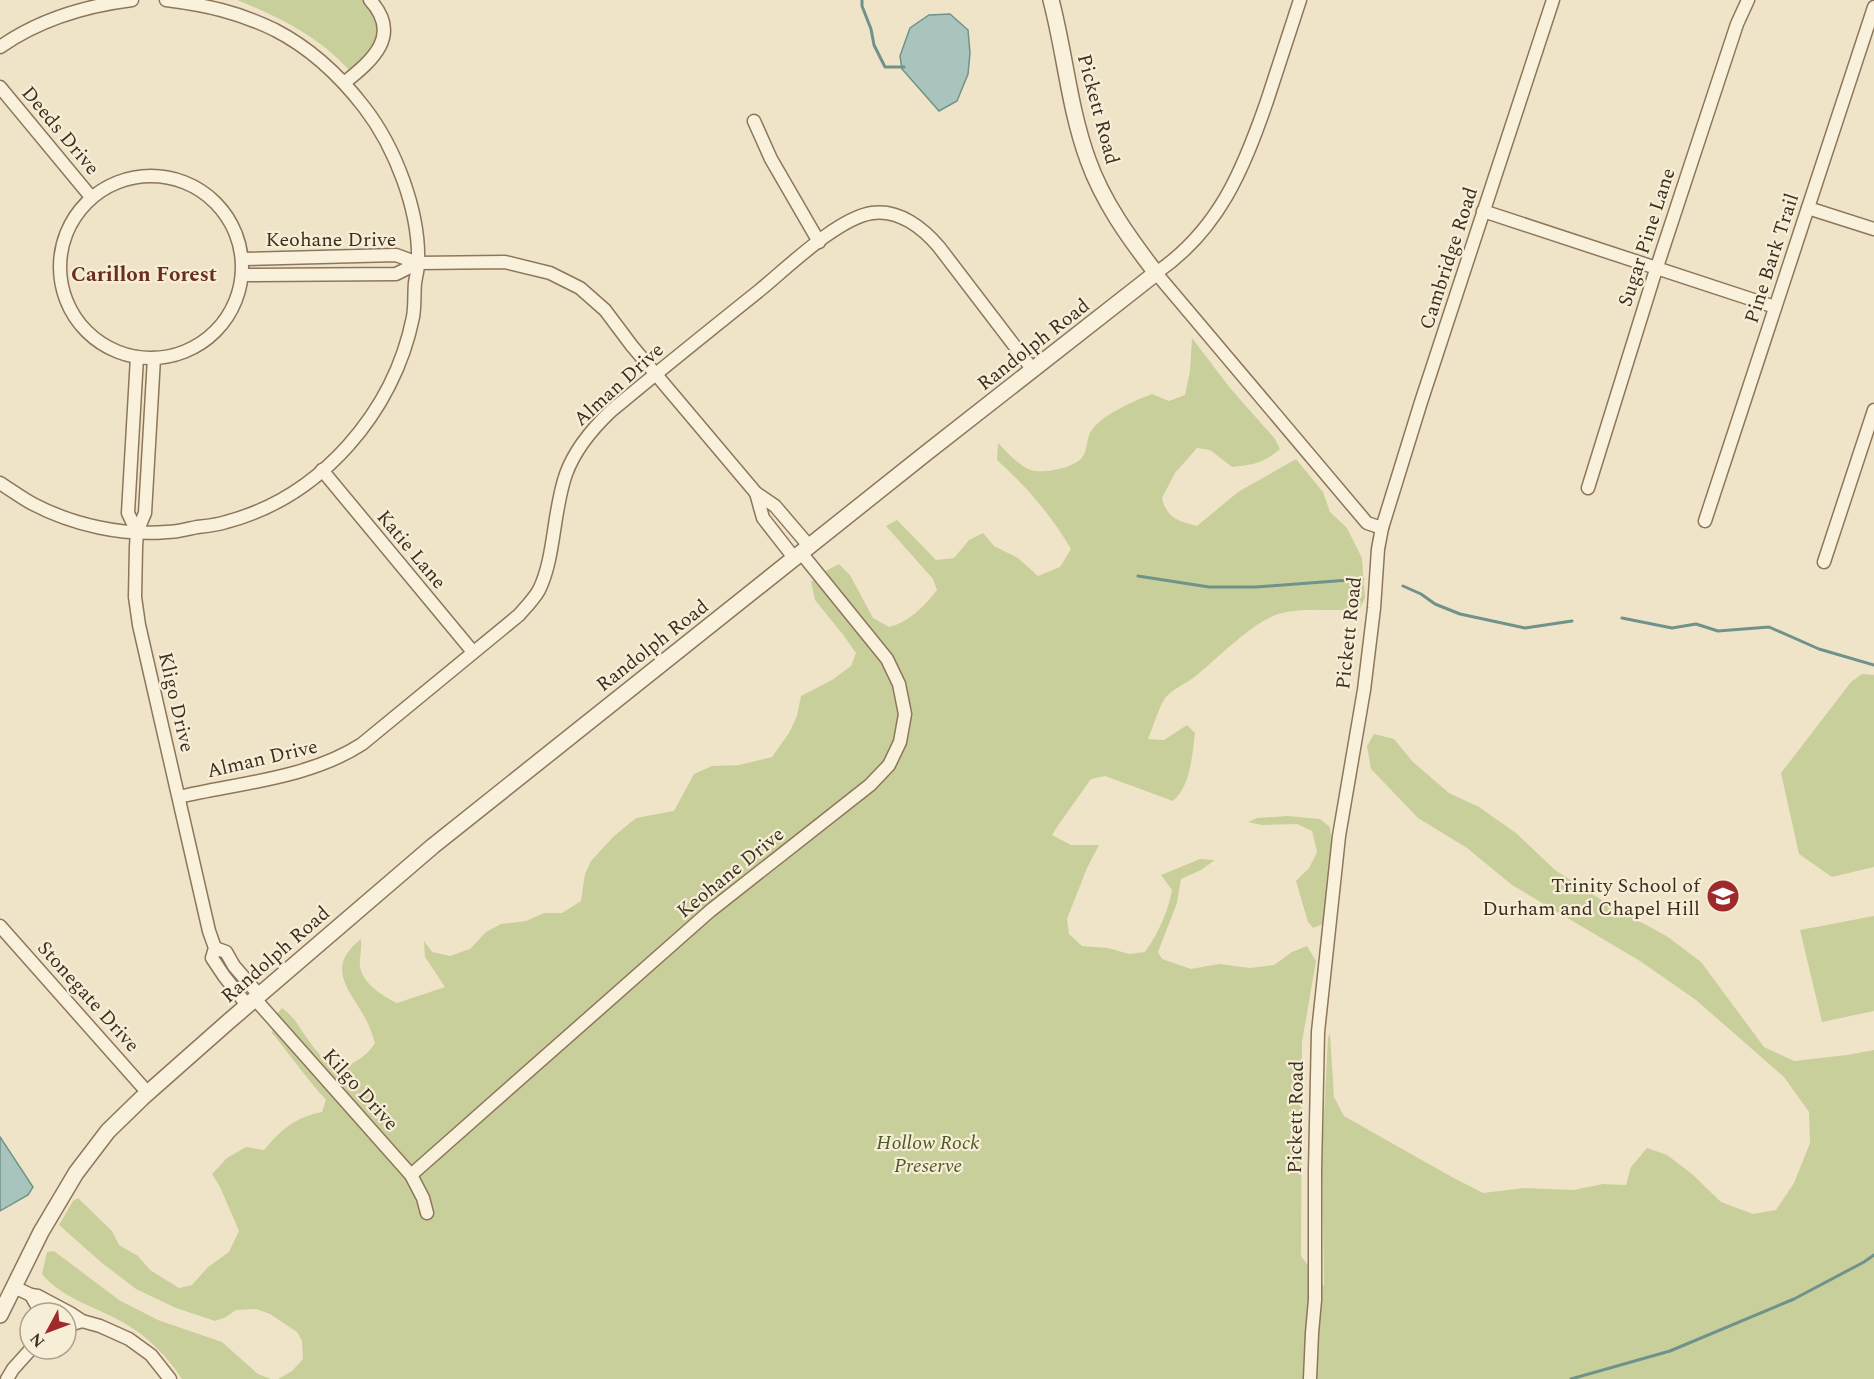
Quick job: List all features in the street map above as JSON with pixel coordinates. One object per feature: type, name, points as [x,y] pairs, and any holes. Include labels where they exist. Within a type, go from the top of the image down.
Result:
[{"type":"street","points":[[0,47],[46,21],[87,7],[132,0]]},
{"type":"street","points":[[0,483],[33,504],[101,528],[137,532],[167,532],[226,523],[259,511],[288,495],[339,456],[369,422],[390,386],[403,355],[414,315],[418,263],[414,222],[404,180],[374,120],[344,83],[309,51],[276,31],[240,15],[208,6],[166,0]]},
{"type":"street","points":[[344,83],[371,59],[382,45],[384,22],[380,11],[370,0]]},
{"type":"street","name":"Pickett Road","points":[[1051,0],[1075,114],[1088,161],[1117,219],[1156,273],[1367,523],[1382,528],[1364,690],[1338,836],[1318,1032],[1315,1300],[1310,1379]]},
{"type":"street","name":"Randolph Road","points":[[0,1315],[45,1225],[76,1173],[108,1131],[148,1093],[254,999],[442,839],[1166,267],[1194,239],[1214,216],[1231,190],[1250,148],[1300,0]]},
{"type":"street","name":"Cambridge Road","points":[[1382,528],[1553,0]]},
{"type":"street","name":"Sugar Pine Lane","points":[[1588,488],[1656,268],[1737,24],[1748,0]]},
{"type":"street","name":"Pine Bark Trail","points":[[1705,521],[1874,7]]},
{"type":"street","name":"Deeds Drive","points":[[0,87],[91,197]]},
{"type":"street","points":[[754,121],[771,159],[819,242]]},
{"type":"street","points":[[142,177],[183,182],[206,193],[220,206],[235,230],[242,259],[242,275],[235,303],[221,326],[197,346],[172,356],[154,358],[137,357],[115,351],[94,338],[77,321],[65,297],[60,279],[60,258],[65,234],[77,212],[91,197],[116,184],[142,177]]},
{"type":"street","points":[[1808,207],[1874,230]]},
{"type":"street","points":[[1483,211],[1775,307]]},
{"type":"street","name":"Alman Drive","points":[[179,797],[308,769],[340,757],[362,744],[519,615],[538,592],[546,572],[562,484],[584,440],[611,411],[819,242],[851,220],[874,213],[893,215],[912,222],[924,231],[939,247],[1033,370]]},
{"type":"street","name":"Keohane Drive","points":[[242,259],[396,255],[418,263],[505,262],[549,273],[580,288],[605,310],[756,493],[775,506],[802,553],[887,659],[899,684],[905,714],[900,742],[889,765],[870,785],[710,911],[411,1175]]},
{"type":"street","name":"Keohane Drive","points":[[242,275],[396,274],[418,263]]},
{"type":"street","name":"Kligo Drive","points":[[137,357],[128,513],[137,532]]},
{"type":"street","name":"Kligo Drive","points":[[154,358],[146,513],[137,532],[135,597],[139,625],[209,931],[215,948],[213,958],[216,965],[254,999]]},
{"type":"street","points":[[1824,562],[1874,410]]},
{"type":"street","name":"Katie Lane","points":[[322,470],[473,652]]},
{"type":"street","name":"Keohane Drive","points":[[756,493],[763,518],[802,553]]},
{"type":"street","name":"Stonegate Drive","points":[[0,926],[148,1093]]},
{"type":"street","name":"Kilgo Drive","points":[[254,999],[411,1175],[423,1198],[427,1213]]},
{"type":"street","points":[[14,1287],[38,1296],[82,1321],[106,1328],[129,1339],[151,1355],[170,1379]]},
{"type":"street","points":[[31,1295],[34,1301]]},
{"type":"street","points":[[78,1322],[82,1321]]},
{"type":"street","points":[[7,1379],[20,1361]]},
{"type":"green space","points":[[237,0],[364,0],[377,21],[377,38],[366,54],[349,70],[311,37],[268,13]]},
{"type":"green space","name":"Hollow Rock Preserve","points":[[1192,338],[1230,388],[1275,439],[1280,449],[1258,462],[1232,467],[1210,450],[1197,448],[1175,473],[1162,498],[1167,511],[1179,520],[1197,526],[1238,492],[1296,459],[1323,492],[1330,512],[1347,528],[1362,558],[1365,598],[1360,608],[1292,611],[1271,617],[1247,632],[1193,678],[1166,697],[1148,739],[1164,740],[1187,725],[1195,733],[1187,779],[1173,801],[1105,776],[1091,779],[1052,835],[1071,845],[1099,845],[1087,868],[1067,919],[1069,934],[1082,946],[1108,948],[1129,954],[1145,952],[1162,922],[1172,890],[1161,875],[1200,859],[1215,860],[1201,870],[1181,879],[1177,903],[1158,952],[1162,959],[1191,969],[1219,964],[1250,968],[1274,965],[1292,952],[1307,946],[1316,961],[1302,1042],[1301,1256],[1324,1286],[1322,1155],[1330,1034],[1334,1097],[1344,1116],[1483,1193],[1524,1188],[1573,1190],[1603,1184],[1626,1185],[1631,1167],[1647,1148],[1667,1155],[1692,1174],[1721,1202],[1753,1214],[1776,1210],[1794,1183],[1810,1143],[1809,1112],[1784,1077],[1696,1000],[1640,961],[1512,885],[1467,848],[1418,818],[1371,769],[1367,746],[1374,734],[1394,739],[1413,762],[1449,793],[1479,807],[1516,833],[1555,870],[1608,904],[1668,937],[1701,962],[1764,1047],[1794,1061],[1874,1050],[1874,1379],[278,1379],[292,1371],[303,1359],[302,1341],[297,1332],[270,1314],[256,1309],[236,1310],[215,1321],[176,1308],[136,1289],[59,1225],[73,1201],[78,1198],[112,1231],[119,1245],[138,1256],[150,1270],[179,1288],[192,1285],[208,1267],[229,1252],[239,1231],[212,1174],[227,1158],[246,1147],[264,1150],[289,1125],[304,1117],[322,1112],[326,1100],[272,1033],[275,1016],[282,1008],[336,1071],[353,1063],[363,1057],[375,1043],[367,1022],[343,977],[344,959],[350,949],[361,939],[360,967],[362,973],[375,989],[386,997],[397,1003],[445,987],[425,957],[424,941],[432,952],[450,956],[470,949],[486,932],[501,924],[526,921],[544,913],[562,913],[581,901],[585,874],[591,861],[614,836],[636,818],[674,811],[694,774],[712,766],[739,765],[772,757],[789,733],[797,716],[801,696],[832,680],[851,666],[856,653],[815,600],[811,582],[839,564],[850,575],[873,618],[889,627],[903,622],[916,613],[937,590],[933,579],[886,526],[897,520],[936,560],[954,558],[969,540],[983,533],[994,546],[1018,558],[1038,576],[1060,567],[1071,549],[1037,502],[997,460],[998,443],[1018,462],[1031,470],[1051,470],[1074,464],[1085,453],[1092,430],[1111,413],[1152,394],[1169,401],[1185,395],[1190,371]]},
{"type":"green space","points":[[1862,674],[1874,675],[1874,867],[1832,877],[1799,854],[1781,773],[1851,682]]},
{"type":"green space","points":[[1288,816],[1320,819],[1330,827],[1332,847],[1323,924],[1313,928],[1308,922],[1296,881],[1309,868],[1317,852],[1312,831],[1297,824],[1262,825],[1248,822],[1257,818]]},
{"type":"green space","points":[[1874,916],[1874,1011],[1822,1022],[1800,930]]},
{"type":"green space","points":[[54,1251],[119,1300],[158,1320],[222,1342],[258,1374],[271,1379],[182,1379],[157,1348],[134,1329],[71,1297],[42,1274],[47,1252]]},
{"type":"water","points":[[950,14],[968,30],[970,53],[968,74],[957,101],[939,111],[902,69],[900,56],[910,28],[929,15]]},
{"type":"water","points":[[0,1137],[33,1187],[28,1195],[0,1211]]},
{"type":"waterway","points":[[862,0],[874,45],[885,67],[904,67]]},
{"type":"waterway","points":[[1138,576],[1209,587],[1256,587],[1362,579]]},
{"type":"waterway","points":[[1403,586],[1421,594],[1435,604],[1460,614],[1525,628],[1572,621]]},
{"type":"waterway","points":[[1622,618],[1672,628],[1696,624],[1718,631],[1769,627],[1819,649],[1874,665]]},
{"type":"waterway","points":[[1571,1379],[1670,1351],[1794,1299],[1874,1255]]},
{"type":"place","name":"Trinity School of Durham and Chapel Hill","points":[[1723,896]]},
{"type":"district","name":"Carillon Forest","points":[[144,274]]}]
